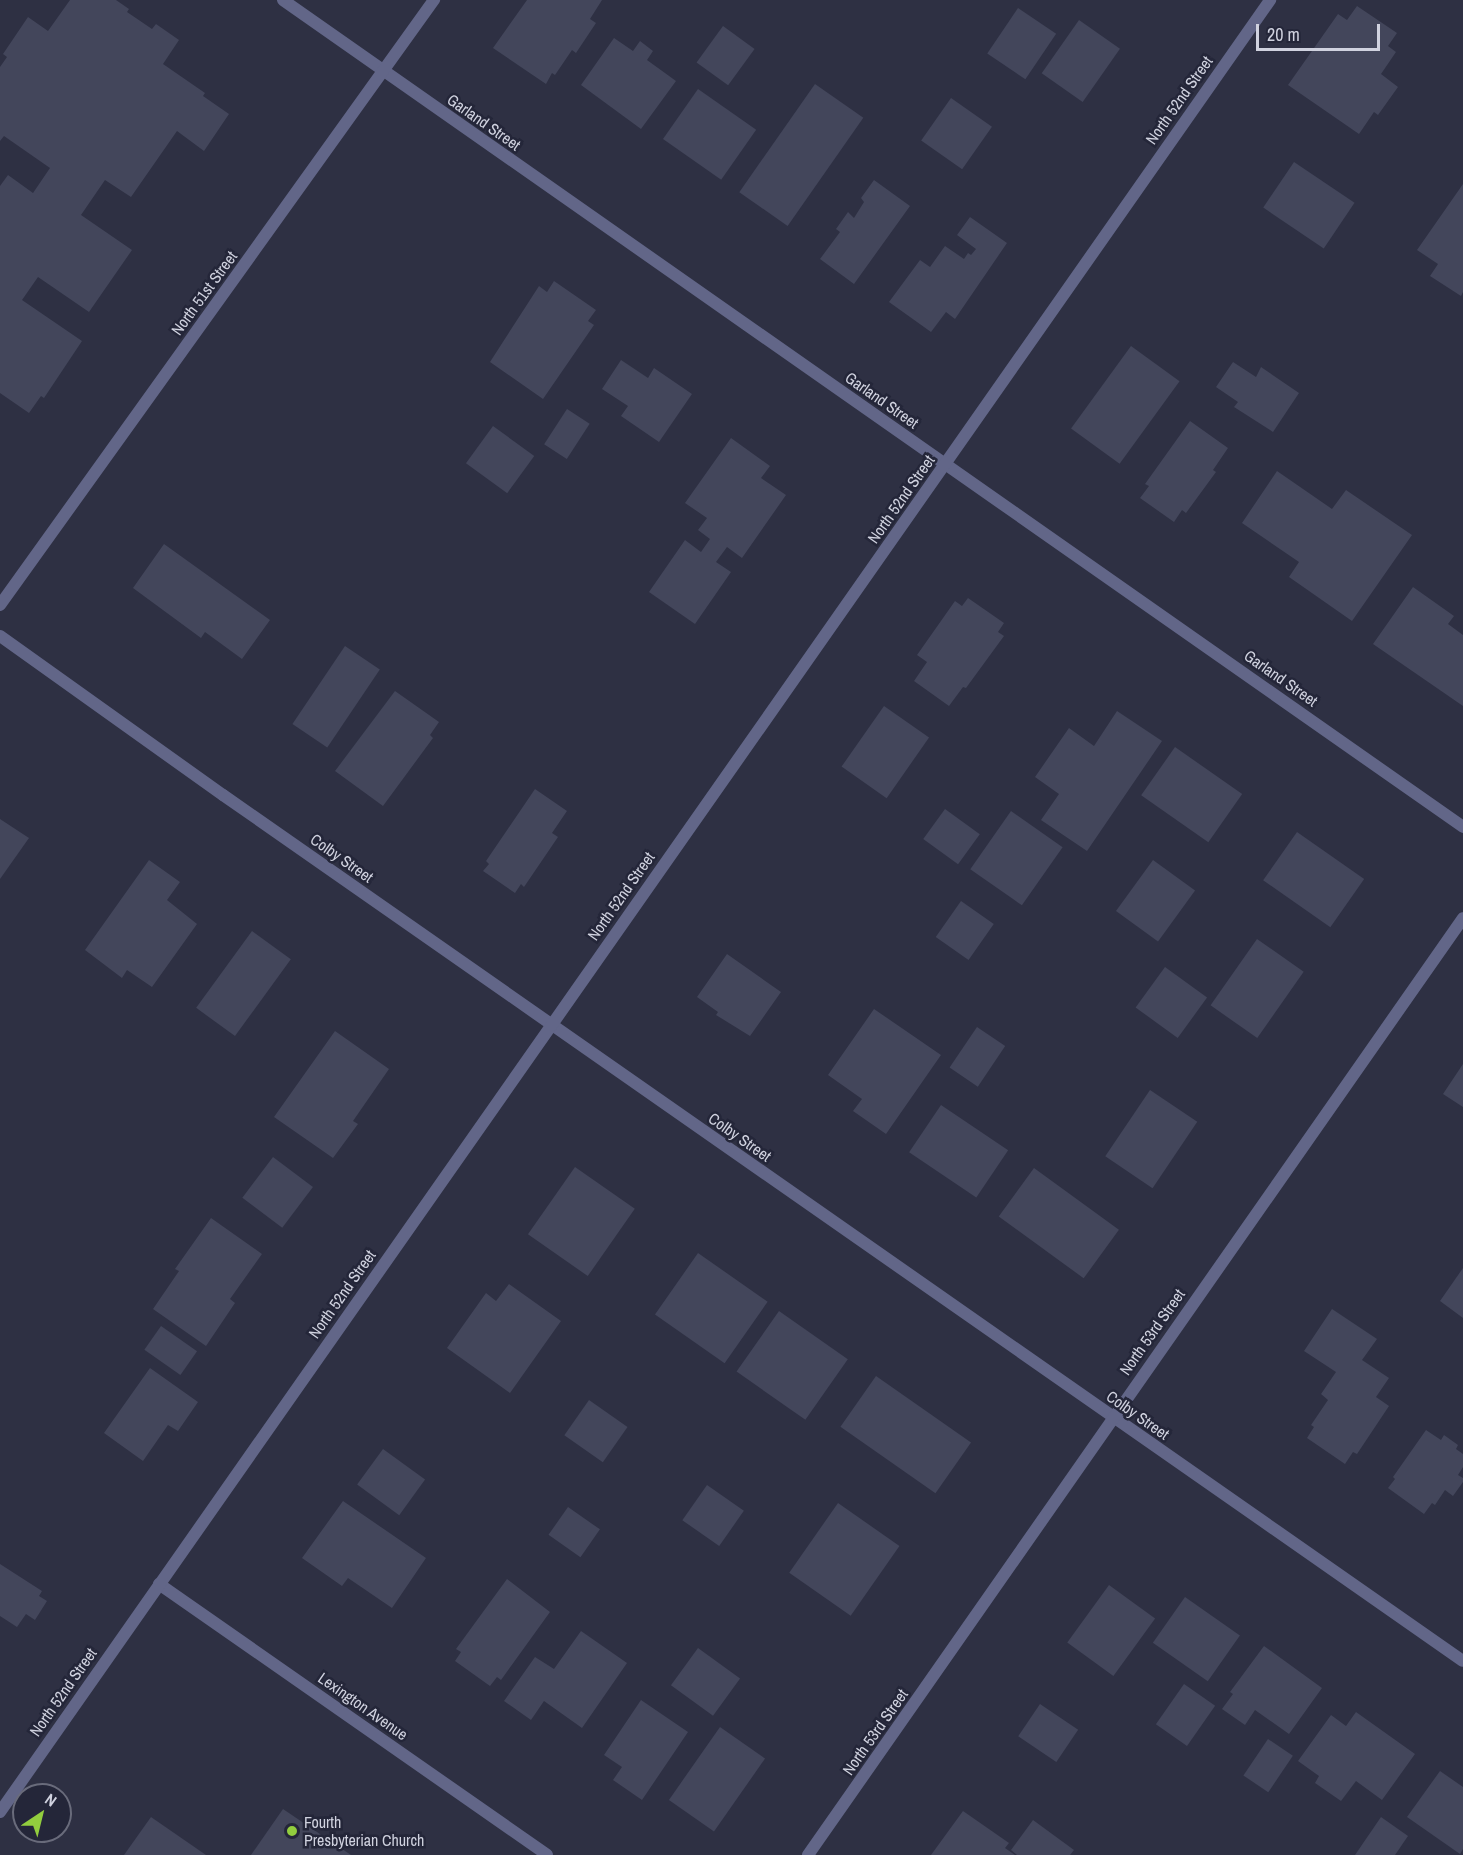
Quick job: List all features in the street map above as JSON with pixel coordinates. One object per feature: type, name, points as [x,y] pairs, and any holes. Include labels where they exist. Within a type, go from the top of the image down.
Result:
[{"type":"street","name":"Garland Street","points":[[283,0],[1463,827]]},
{"type":"street","name":"North 51st Street","points":[[0,604],[385,72],[434,0]]},
{"type":"street","name":"North 52nd Street","points":[[0,1812],[1270,0]]},
{"type":"street","name":"Colby Street","points":[[0,636],[552,1025],[1463,1661]]},
{"type":"street","name":"North 53rd Street","points":[[808,1855],[1112,1416],[1463,918]]},
{"type":"street","name":"Lexington Avenue","points":[[159,1584],[547,1855]]},
{"type":"building","points":[[70,0],[116,0],[129,9],[127,12],[152,29],[156,24],[179,40],[163,64],[205,93],[203,96],[229,114],[204,151],[177,131],[131,197],[105,180],[81,215],[132,250],[89,312],[38,277],[22,300],[82,341],[44,398],[41,396],[29,413],[0,393],[0,186],[8,175],[33,193],[50,168],[4,136],[0,141],[0,67],[7,57],[3,54],[28,17],[48,31]]},
{"type":"building","points":[[527,0],[602,0],[590,19],[596,23],[576,53],[572,50],[555,75],[552,73],[546,84],[493,48]]},
{"type":"building","points":[[1357,6],[1397,33],[1388,46],[1396,52],[1381,74],[1398,87],[1378,115],[1374,112],[1359,134],[1288,85],[1338,14],[1347,20]]},
{"type":"building","points":[[1018,8],[1056,34],[1025,79],[987,54]]},
{"type":"building","points":[[1079,20],[1120,49],[1083,102],[1042,73]]},
{"type":"building","points":[[723,26],[755,49],[728,85],[697,62]]},
{"type":"building","points":[[614,38],[633,51],[640,41],[653,51],[647,60],[676,81],[641,129],[581,85]]},
{"type":"building","points":[[815,84],[863,118],[788,226],[739,192]]},
{"type":"building","points":[[698,89],[756,130],[721,180],[663,139]]},
{"type":"building","points":[[951,98],[992,127],[962,169],[921,141]]},
{"type":"building","points":[[1294,162],[1355,203],[1324,248],[1263,208]]},
{"type":"building","points":[[874,180],[910,206],[854,284],[820,259],[840,232],[836,229],[848,212],[854,218],[864,202],[861,198]]},
{"type":"building","points":[[1463,184],[1463,292],[1461,296],[1430,276],[1438,264],[1417,250]]},
{"type":"building","points":[[970,217],[1007,243],[955,319],[946,312],[931,332],[889,302],[920,260],[930,267],[945,246],[964,259],[968,253],[971,255],[976,249],[957,235]]},
{"type":"building","points":[[554,281],[596,310],[588,321],[594,325],[543,399],[490,362],[539,286],[547,292]]},
{"type":"building","points":[[1131,346],[1180,381],[1120,464],[1071,429]]},
{"type":"building","points":[[621,360],[648,378],[654,368],[692,394],[659,442],[621,416],[628,406],[602,389]]},
{"type":"building","points":[[1233,362],[1256,377],[1261,367],[1299,393],[1273,432],[1234,407],[1238,402],[1216,387]]},
{"type":"building","points":[[567,409],[590,424],[567,459],[544,444]]},
{"type":"building","points":[[1190,421],[1228,448],[1213,470],[1216,472],[1186,513],[1182,510],[1174,522],[1140,498],[1149,486],[1145,484]]},
{"type":"building","points":[[493,426],[534,456],[507,493],[466,463]]},
{"type":"building","points":[[731,438],[770,466],[761,478],[786,495],[742,558],[727,547],[716,562],[731,572],[695,624],[649,592],[685,540],[701,552],[710,539],[698,530],[707,518],[685,503]]},
{"type":"building","points":[[1277,471],[1332,509],[1346,490],[1412,535],[1352,621],[1289,577],[1299,562],[1242,523]]},
{"type":"building","points":[[164,544],[270,620],[242,659],[205,632],[201,638],[133,588]]},
{"type":"building","points":[[1413,587],[1454,616],[1448,624],[1463,635],[1463,706],[1373,644]]},
{"type":"building","points":[[968,598],[1004,623],[998,632],[1004,636],[966,688],[963,687],[949,706],[914,681],[927,662],[917,655],[955,601],[962,606]]},
{"type":"building","points":[[345,646],[380,669],[327,747],[292,724]]},
{"type":"building","points":[[395,691],[439,722],[430,735],[433,738],[383,806],[335,771]]},
{"type":"building","points":[[884,706],[929,738],[887,798],[842,767]]},
{"type":"building","points":[[1117,711],[1162,741],[1087,851],[1041,820],[1059,794],[1035,777],[1069,728],[1094,746]]},
{"type":"building","points":[[1175,747],[1242,794],[1208,842],[1141,795]]},
{"type":"building","points":[[535,789],[567,811],[552,833],[558,837],[524,887],[521,884],[515,893],[483,871],[489,864],[486,861]]},
{"type":"building","points":[[945,809],[980,834],[958,864],[923,839]]},
{"type":"building","points":[[1011,811],[1063,847],[1022,905],[970,869]]},
{"type":"building","points":[[0,819],[29,838],[0,879]]},
{"type":"building","points":[[1297,832],[1364,879],[1330,927],[1263,880]]},
{"type":"building","points":[[149,860],[180,882],[167,900],[197,924],[152,987],[127,970],[122,978],[85,950]]},
{"type":"building","points":[[1153,860],[1195,891],[1158,942],[1116,911]]},
{"type":"building","points":[[961,901],[994,924],[969,960],[936,937]]},
{"type":"building","points":[[252,931],[291,959],[235,1036],[196,1008]]},
{"type":"building","points":[[1257,939],[1304,972],[1257,1038],[1211,1005]]},
{"type":"building","points":[[727,954],[781,992],[750,1036],[716,1015],[718,1012],[697,997]]},
{"type":"building","points":[[1165,967],[1207,998],[1178,1038],[1136,1007]]},
{"type":"building","points":[[874,1009],[941,1055],[886,1134],[853,1111],[862,1099],[828,1075]]},
{"type":"building","points":[[977,1027],[1005,1046],[978,1087],[950,1068]]},
{"type":"building","points":[[335,1031],[389,1069],[353,1121],[358,1124],[333,1158],[274,1117]]},
{"type":"building","points":[[1463,1064],[1463,1107],[1443,1094]]},
{"type":"building","points":[[1150,1090],[1197,1122],[1153,1188],[1105,1156]]},
{"type":"building","points":[[941,1105],[1008,1150],[976,1198],[909,1152]]},
{"type":"building","points":[[273,1157],[313,1187],[282,1228],[242,1198]]},
{"type":"building","points":[[575,1167],[635,1209],[588,1276],[528,1234]]},
{"type":"building","points":[[1034,1168],[1119,1230],[1084,1278],[999,1217]]},
{"type":"building","points":[[211,1218],[262,1254],[230,1299],[235,1303],[206,1346],[153,1309],[179,1271],[175,1269]]},
{"type":"building","points":[[698,1253],[768,1302],[725,1363],[655,1314]]},
{"type":"building","points":[[1463,1268],[1463,1318],[1440,1301]]},
{"type":"building","points":[[509,1284],[561,1321],[510,1393],[447,1348],[486,1293],[496,1301]]},
{"type":"building","points":[[1332,1309],[1377,1339],[1362,1360],[1389,1378],[1376,1397],[1389,1406],[1357,1454],[1353,1452],[1345,1464],[1307,1438],[1314,1427],[1311,1425],[1328,1400],[1321,1394],[1336,1372],[1304,1351]]},
{"type":"building","points":[[779,1311],[848,1359],[805,1420],[737,1372]]},
{"type":"building","points":[[161,1326],[197,1351],[180,1375],[144,1350]]},
{"type":"building","points":[[150,1368],[198,1402],[178,1431],[168,1425],[143,1461],[104,1433]]},
{"type":"building","points":[[876,1376],[971,1443],[935,1493],[840,1427]]},
{"type":"building","points":[[589,1400],[628,1427],[603,1462],[564,1435]]},
{"type":"building","points":[[1426,1430],[1441,1440],[1444,1435],[1458,1445],[1456,1449],[1463,1454],[1463,1467],[1458,1475],[1463,1478],[1463,1482],[1453,1496],[1445,1490],[1435,1505],[1432,1503],[1424,1514],[1388,1488],[1395,1479],[1393,1477]]},
{"type":"building","points":[[383,1449],[425,1480],[399,1515],[357,1485]]},
{"type":"building","points":[[707,1485],[744,1511],[719,1546],[682,1520]]},
{"type":"building","points":[[343,1501],[426,1558],[392,1608],[348,1578],[342,1586],[302,1558]]},
{"type":"building","points":[[838,1503],[899,1546],[851,1616],[789,1573]]},
{"type":"building","points":[[568,1507],[600,1529],[580,1557],[548,1535]]},
{"type":"building","points":[[0,1564],[42,1591],[39,1596],[47,1601],[35,1620],[26,1614],[17,1627],[0,1616]]},
{"type":"building","points":[[507,1579],[550,1612],[501,1680],[497,1677],[490,1686],[455,1661],[461,1652],[456,1649]]},
{"type":"building","points":[[1109,1585],[1155,1619],[1113,1676],[1067,1642]]},
{"type":"building","points":[[1185,1597],[1240,1635],[1208,1681],[1153,1643]]},
{"type":"building","points":[[581,1631],[627,1663],[582,1728],[544,1701],[531,1720],[504,1701],[535,1657],[554,1669]]},
{"type":"building","points":[[1264,1646],[1322,1688],[1289,1734],[1255,1710],[1245,1725],[1222,1709],[1233,1694],[1230,1692]]},
{"type":"building","points":[[698,1648],[740,1679],[713,1716],[671,1685]]},
{"type":"building","points":[[1184,1684],[1215,1706],[1187,1746],[1156,1724]]},
{"type":"building","points":[[641,1700],[688,1732],[642,1800],[613,1780],[622,1767],[604,1755]]},
{"type":"building","points":[[1040,1704],[1078,1730],[1056,1762],[1018,1736]]},
{"type":"building","points":[[1356,1712],[1415,1754],[1382,1800],[1356,1781],[1341,1801],[1315,1783],[1319,1776],[1298,1761],[1331,1715],[1346,1726]]},
{"type":"building","points":[[720,1727],[765,1759],[714,1831],[669,1800]]},
{"type":"building","points":[[1268,1739],[1293,1756],[1268,1792],[1243,1775]]},
{"type":"building","points":[[1440,1771],[1463,1787],[1463,1849],[1460,1854],[1407,1817]]},
{"type":"building","name":"Fourth Presbyterian Church","points":[[283,1809],[351,1855],[251,1855]]},
{"type":"building","points":[[963,1811],[1009,1843],[1005,1848],[1015,1855],[931,1855]]},
{"type":"building","points":[[151,1817],[206,1855],[124,1855]]},
{"type":"building","points":[[1381,1817],[1408,1836],[1395,1855],[1355,1855]]},
{"type":"building","points":[[1033,1820],[1074,1850],[1070,1855],[1017,1855],[1011,1850]]},
{"type":"place","name":"Fourth Presbyterian Church","points":[[292,1831]]}]
